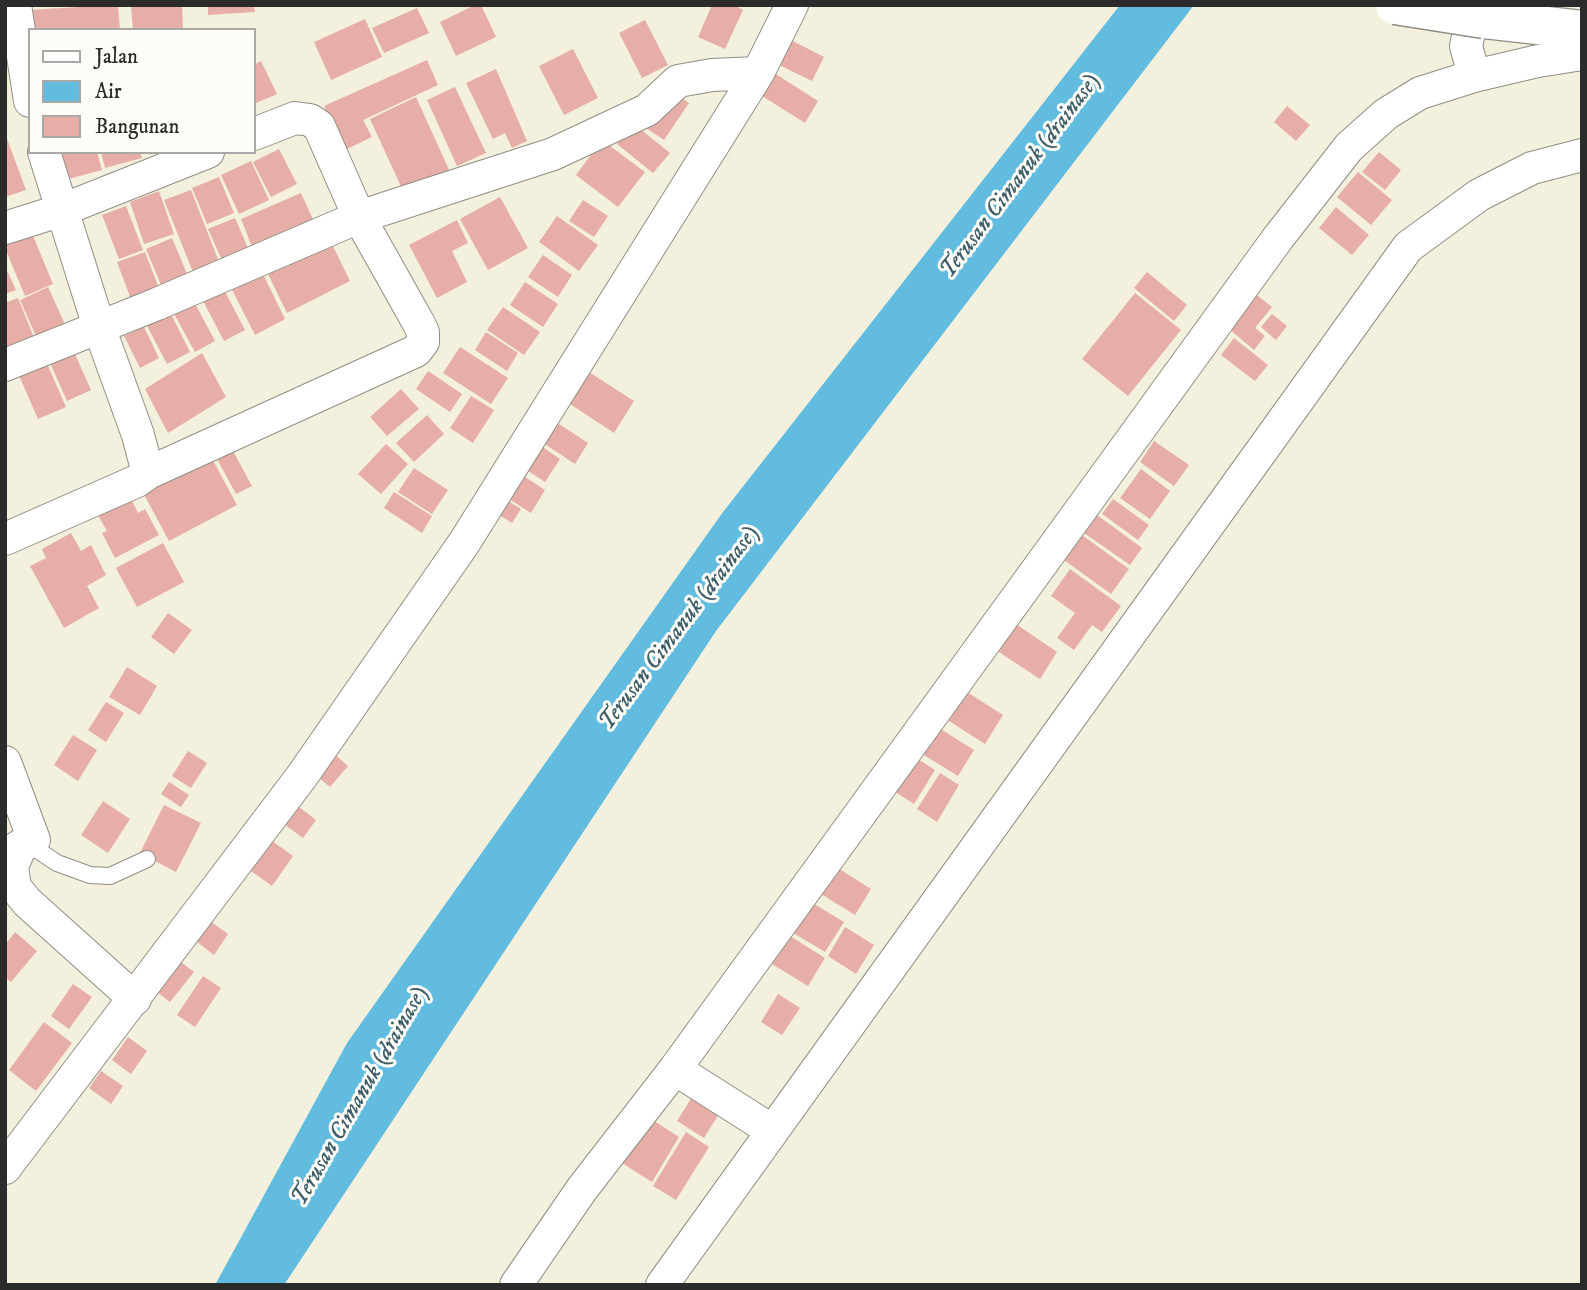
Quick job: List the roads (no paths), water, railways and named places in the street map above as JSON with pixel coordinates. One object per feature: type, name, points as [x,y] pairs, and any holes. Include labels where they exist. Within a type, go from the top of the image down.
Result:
[{"type":"main road","points":[[1395,5],[1479,12],[1582,30]]},
{"type":"street","points":[[15,5],[28,88]]},
{"type":"street","points":[[5,1168],[302,776],[464,543],[758,74],[792,5]]},
{"type":"street","points":[[1474,76],[1466,46],[1479,12]]},
{"type":"street","points":[[516,1285],[582,1189],[675,1069],[1278,238],[1349,147],[1386,114],[1420,93],[1474,76],[1582,54]]},
{"type":"street","points":[[5,365],[359,217],[553,154],[647,110],[678,80],[712,75],[758,74]]},
{"type":"street","points":[[5,539],[137,481],[148,473],[416,351],[423,342],[423,332],[359,217],[319,126],[310,120],[295,118],[256,133]]},
{"type":"street","points":[[45,154],[99,327],[138,435],[148,473]]},
{"type":"street","points":[[5,228],[62,210],[203,154]]},
{"type":"street","points":[[662,1285],[1408,247],[1479,195],[1532,168],[1582,155]]},
{"type":"street","points":[[5,762],[25,847],[12,867],[21,894],[135,999]]},
{"type":"street","points":[[675,1069],[771,1130]]},
{"type":"lane","points":[[25,847],[90,875],[110,876],[147,859]]},
{"type":"water","name":"Terusan Cimanuk (drainase)","points":[[1120,5],[1194,5],[716,631],[284,1285],[215,1285],[347,1043],[723,512]]}]
